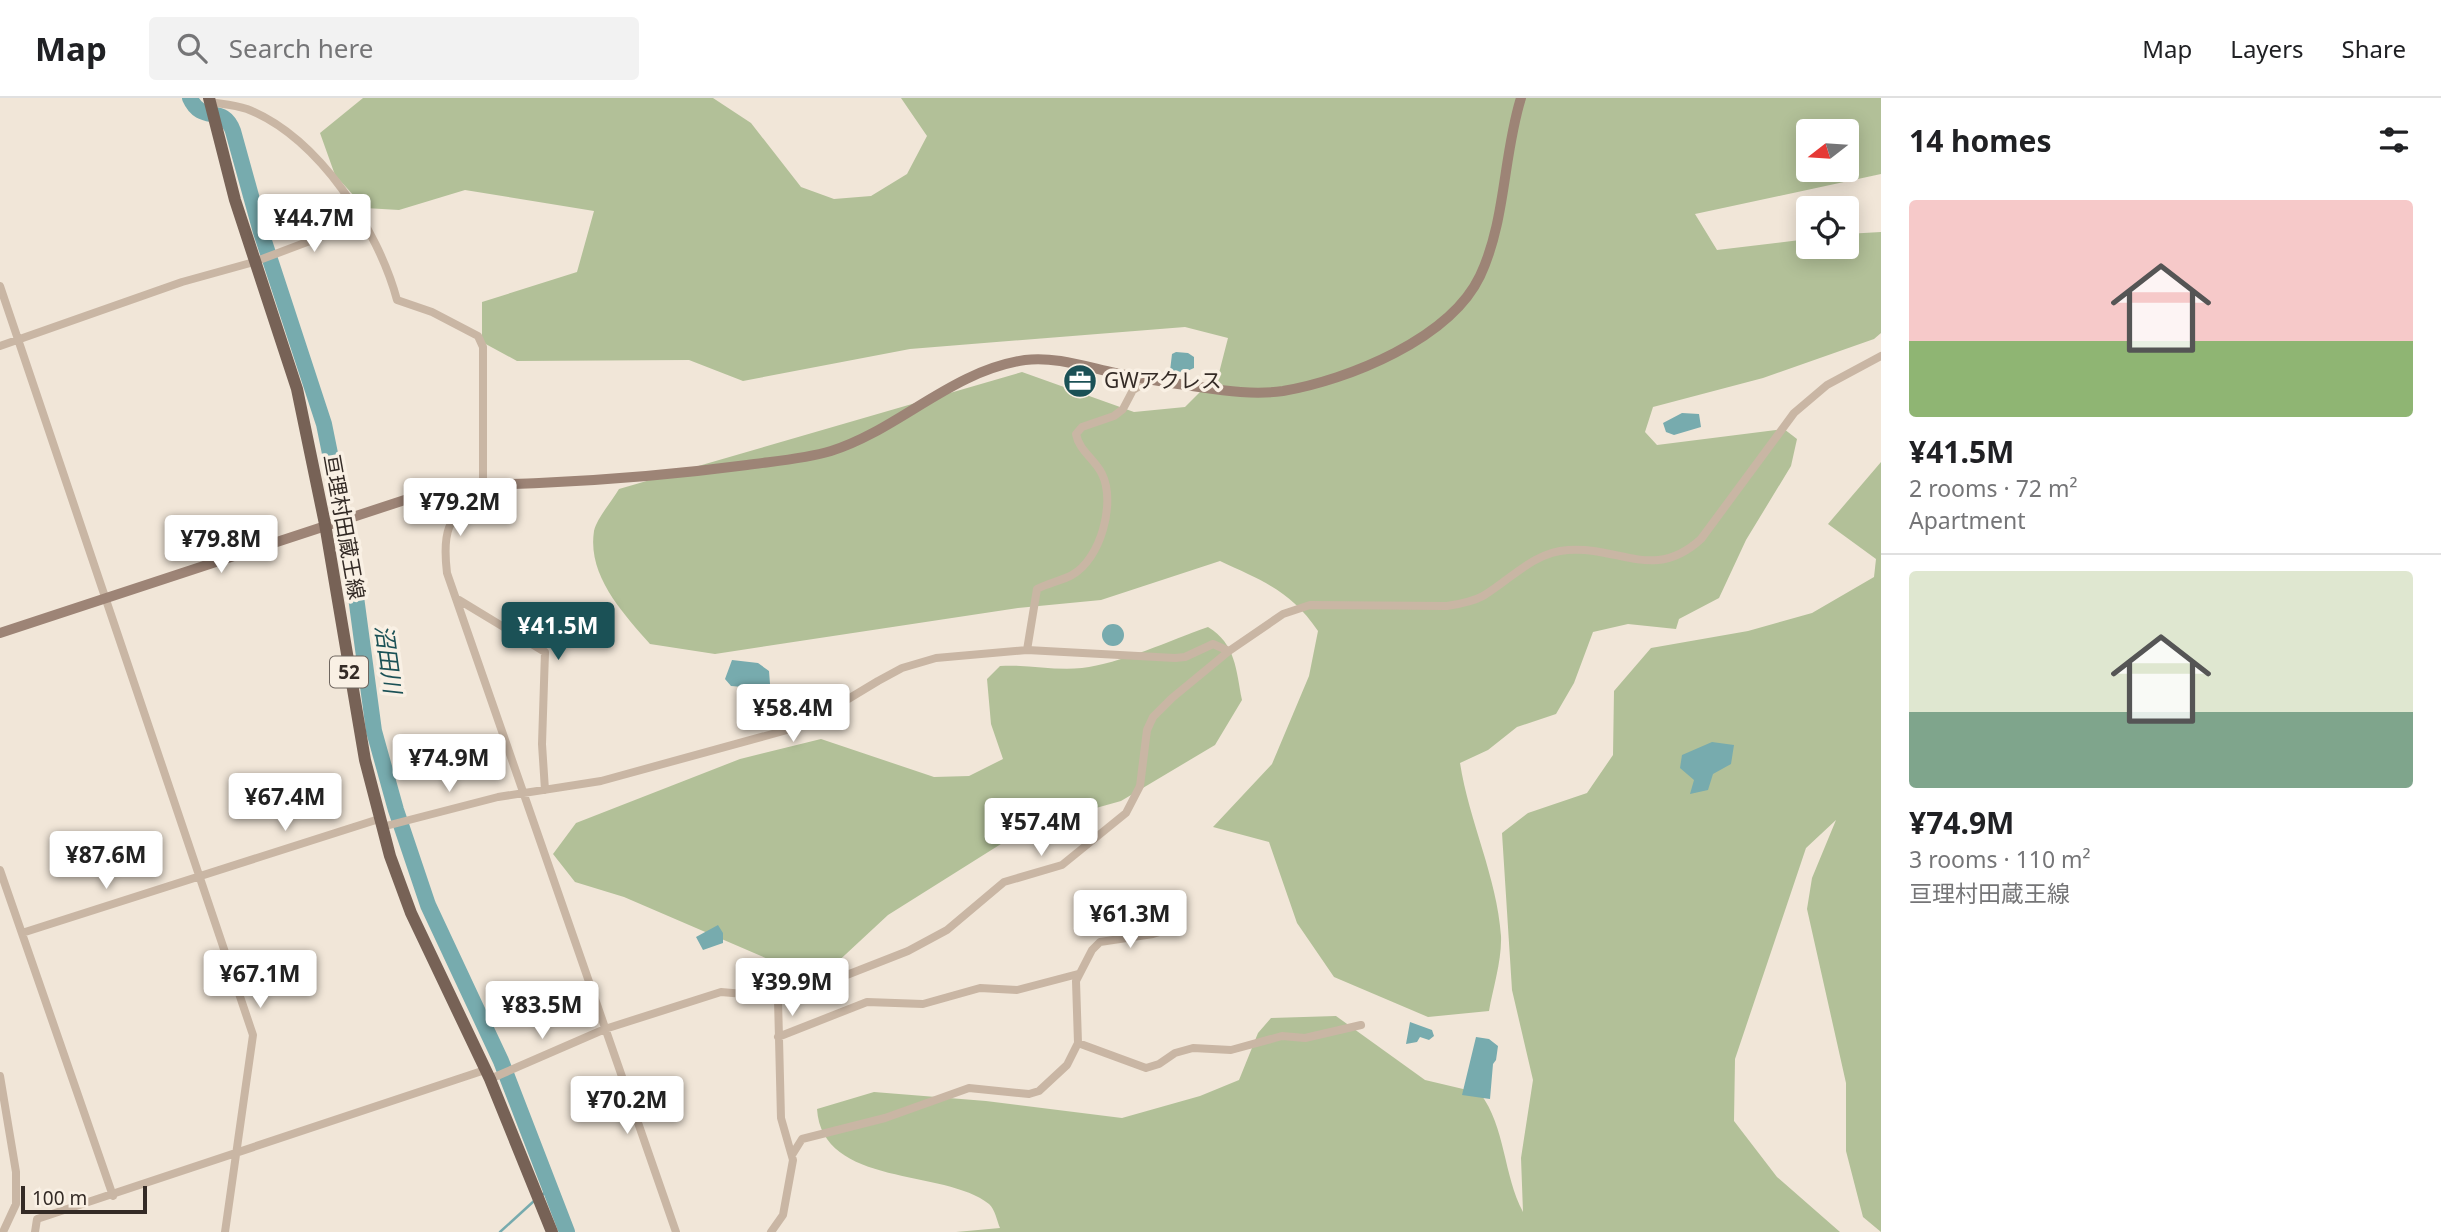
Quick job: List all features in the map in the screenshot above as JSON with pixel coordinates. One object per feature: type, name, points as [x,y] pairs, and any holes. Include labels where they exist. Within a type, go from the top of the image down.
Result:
[{"type":"main road","name":"亘理村田蔵王線","points":[[210,103],[254,262],[297,389],[325,524],[365,760],[381,823],[411,913],[487,1074],[552,1232]]},
{"type":"street","points":[[0,633],[429,492],[482,483],[538,483],[682,472],[790,459],[831,451],[870,434],[967,377],[998,365],[1030,360],[1070,363],[1149,380],[1243,393],[1281,391],[1339,375],[1413,342],[1446,321],[1463,304],[1480,276],[1490,245],[1521,98]]},
{"type":"street","points":[[210,103],[245,108],[289,134],[332,179],[363,221],[388,267],[397,300],[432,312],[478,336],[483,347],[482,483],[448,523],[447,573],[676,1232]]},
{"type":"street","points":[[0,346],[182,282],[254,262],[363,221]]},
{"type":"street","points":[[0,286],[253,1035],[225,1232]]},
{"type":"street","points":[[35,1232],[37,1220],[236,1153],[487,1074],[605,1029],[720,992],[778,999],[810,992],[926,943],[947,930],[1004,882],[1062,865],[1104,833],[1134,802],[1147,730],[1153,718],[1172,698],[1229,651],[1283,614],[1310,605],[1447,606],[1467,603],[1537,559],[1566,550],[1650,561],[1672,559],[1701,539],[1794,413],[1810,397],[1881,356]]},
{"type":"street","points":[[1027,650],[1037,589],[1072,575],[1084,566],[1102,533],[1107,488],[1101,472],[1082,449],[1076,434],[1083,427],[1114,416],[1123,409],[1133,390],[1149,380]]},
{"type":"street","points":[[457,599],[545,652],[541,708],[545,790]]},
{"type":"street","points":[[22,933],[199,875],[381,823],[524,793],[601,781],[805,725],[902,668],[936,658],[1027,650],[1175,658],[1185,657],[1213,644],[1229,651]]},
{"type":"street","points":[[0,870],[113,1196]]},
{"type":"street","points":[[792,1155],[802,1139],[895,1115],[969,1087],[1029,1094],[1039,1091],[1067,1065],[1078,1043],[1078,974],[1100,942],[1153,934],[1180,926]]},
{"type":"street","points":[[778,1037],[867,1002],[923,1004],[980,988],[1017,990],[1078,974]]},
{"type":"street","points":[[771,1232],[783,1214],[791,1181],[792,1155],[781,1118],[778,999]]},
{"type":"street","points":[[1078,1043],[1146,1068],[1175,1053],[1193,1048],[1231,1050],[1282,1036],[1305,1038],[1361,1025]]},
{"type":"street","points":[[0,1076],[16,1172],[16,1204],[3,1232]]},
{"type":"green space","points":[[363,98],[713,98],[751,123],[801,187],[834,199],[871,196],[907,174],[927,136],[901,98],[1881,98],[1881,174],[1859,179],[1859,119],[1796,119],[1796,182],[1844,182],[1695,214],[1717,250],[1796,240],[1796,259],[1859,259],[1859,233],[1881,232],[1881,333],[1874,339],[1763,378],[1653,407],[1645,432],[1657,445],[1784,429],[1797,439],[1791,466],[1746,540],[1719,598],[1679,619],[1676,629],[1628,624],[1593,632],[1574,683],[1556,714],[1517,727],[1488,750],[1460,763],[1494,892],[1501,936],[1500,955],[1489,1011],[1428,1017],[1334,977],[1297,923],[1269,842],[1213,827],[1272,764],[1309,676],[1318,631],[1297,606],[1263,581],[1220,561],[1101,600],[1018,608],[715,654],[650,644],[619,607],[596,563],[594,531],[601,515],[619,489],[1022,372],[1134,412],[1185,407],[1219,373],[1228,338],[1185,327],[910,349],[743,381],[689,360],[517,361],[482,342],[482,302],[577,272],[594,211],[465,190],[399,210],[365,208],[335,175],[320,133]]},
{"type":"green space","points":[[1881,462],[1881,1232],[1863,1217],[1846,1151],[1846,1083],[1807,909],[1812,878],[1836,820],[1806,848],[1735,1059],[1734,1121],[1777,1177],[1840,1232],[956,1232],[1000,1228],[991,1206],[969,1193],[862,1164],[840,1152],[824,1134],[817,1109],[874,1092],[986,1101],[1122,1118],[1200,1096],[1239,1080],[1258,1033],[1271,1018],[1336,1016],[1425,1080],[1480,1093],[1495,1121],[1516,1197],[1523,1212],[1521,1158],[1533,1080],[1512,990],[1502,833],[1528,813],[1587,793],[1613,755],[1614,691],[1651,648],[1748,631],[1812,613],[1874,577],[1876,559],[1828,524]]},
{"type":"green space","points":[[1208,627],[1224,641],[1229,650],[1236,668],[1242,700],[1215,745],[1121,801],[1028,827],[888,915],[832,967],[782,965],[624,897],[575,882],[553,854],[576,823],[740,759],[821,739],[934,777],[969,776],[1003,759],[991,724],[987,679],[1000,666],[1072,669],[1097,666]]},
{"type":"water","points":[[1188,353],[1194,357],[1194,368],[1185,372],[1170,371],[1172,354]]},
{"type":"water","points":[[1682,413],[1699,414],[1701,427],[1674,435],[1666,432],[1663,423]]},
{"type":"water","points":[[1109,624],[1117,624],[1124,631],[1124,639],[1117,646],[1109,646],[1102,639],[1102,631]]},
{"type":"water","points":[[732,660],[758,663],[769,671],[770,684],[766,689],[731,686],[725,679]]},
{"type":"water","points":[[1712,742],[1734,745],[1731,764],[1713,774],[1708,790],[1690,794],[1694,780],[1680,768],[1682,755]]},
{"type":"water","points":[[718,925],[723,933],[723,943],[703,950],[696,937]]},
{"type":"water","points":[[1410,1022],[1432,1030],[1434,1036],[1429,1040],[1420,1037],[1417,1042],[1406,1044]]},
{"type":"water","points":[[1476,1037],[1489,1039],[1498,1046],[1493,1064],[1490,1099],[1462,1095]]},
{"type":"waterway","name":"沼田川","points":[[190,98],[200,111],[224,118],[233,131],[261,232],[324,424],[350,552],[374,731],[396,810],[428,905],[501,1061],[567,1232]]},
{"type":"waterway","points":[[542,1195],[550,1188]]},
{"type":"waterway","points":[[500,1232],[534,1201]]},
{"type":"place","name":"GWアクレス","points":[[1080,381]]}]
